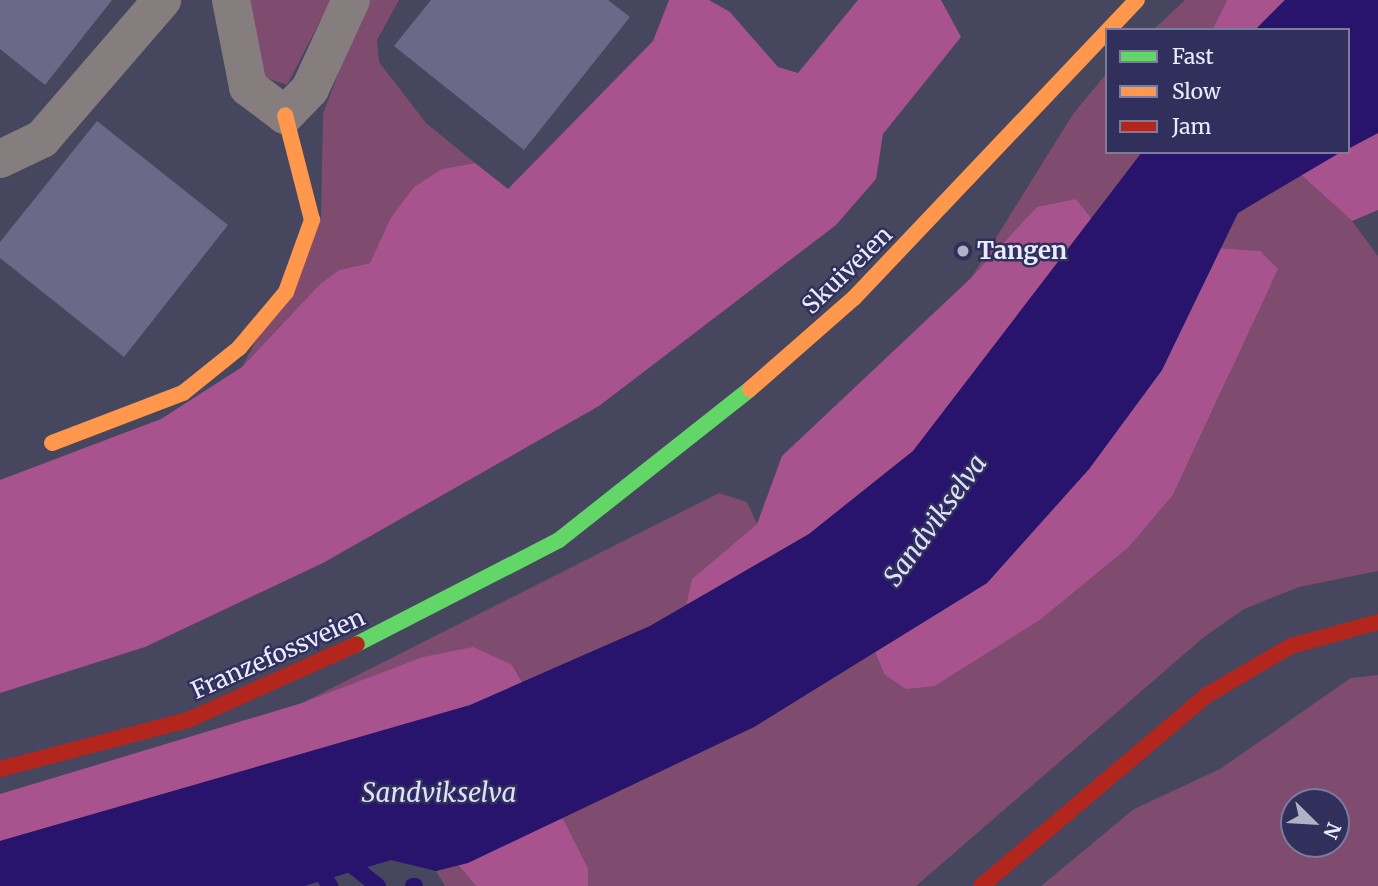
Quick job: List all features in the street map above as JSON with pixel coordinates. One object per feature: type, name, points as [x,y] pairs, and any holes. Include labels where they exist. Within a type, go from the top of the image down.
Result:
[{"type":"main road","name":"Skuiveien","points":[[1110,28],[1137,0]]},
{"type":"main road","name":"Skuiveien","points":[[559,540],[673,456],[854,298],[1105,34]]},
{"type":"main road","points":[[52,443],[183,393],[240,348],[286,292],[312,220],[285,115]]},
{"type":"main road","name":"Franzefossveien","points":[[0,769],[188,720],[278,684],[559,540]]},
{"type":"main road","points":[[981,886],[1066,811],[1250,666],[1323,634],[1378,622]]},
{"type":"street","points":[[0,159],[41,139],[162,0]]},
{"type":"street","points":[[231,0],[248,87],[285,115],[310,89],[351,0]]},
{"type":"shaded area","points":[[248,0],[331,0],[287,85],[258,75]]},
{"type":"shaded area","points":[[366,0],[399,0],[377,40],[379,62],[426,123],[475,163],[442,169],[390,219],[370,263],[339,270],[320,284],[242,367],[321,217],[323,114]]},
{"type":"shaded area","points":[[669,0],[709,0],[730,12],[778,67],[798,73],[858,0],[941,0],[961,37],[883,134],[876,179],[836,225],[599,406],[323,563],[145,647],[0,693],[0,480],[161,419],[242,367],[320,284],[339,270],[370,263],[390,219],[414,187],[442,169],[475,163],[508,189],[653,41]]},
{"type":"shaded area","points":[[1185,0],[1227,0],[1213,28],[1155,28]]},
{"type":"shaded area","points":[[1227,0],[1285,0],[1257,28],[1213,28]]},
{"type":"shaded area","points":[[1105,75],[1105,154],[1141,154],[1092,219],[1076,199],[971,278],[1073,114]]},
{"type":"shaded area","points":[[1378,133],[1378,210],[1352,221],[1298,172],[1335,154],[1350,154],[1350,147]]},
{"type":"shaded area","points":[[1298,172],[1352,221],[1378,256],[1378,571],[1299,587],[1244,609],[1204,637],[916,886],[588,886],[588,868],[562,817],[754,727],[875,652],[884,674],[935,686],[1040,620],[1129,547],[1173,495],[1229,375],[1260,251],[1218,248],[1238,213]]},
{"type":"shaded area","points":[[1076,199],[1092,219],[913,451],[809,534],[686,605],[692,579],[757,524],[782,456],[971,278],[1037,207]]},
{"type":"shaded area","points":[[1218,248],[1260,251],[1278,269],[1173,495],[1129,547],[1040,620],[935,686],[906,689],[884,674],[875,652],[987,583],[1089,469],[1162,370]]},
{"type":"shaded area","points":[[719,493],[747,502],[757,524],[692,579],[686,605],[650,626],[523,682],[512,665],[302,703]]},
{"type":"shaded area","points":[[473,647],[512,665],[523,683],[470,706],[0,841],[0,794],[302,703],[423,657]]},
{"type":"shaded area","points":[[1378,675],[1378,886],[1041,886],[1134,809],[1220,769],[1351,678]]},
{"type":"shaded area","points":[[562,817],[588,868],[588,886],[476,886],[458,865]]},
{"type":"shaded area","points":[[458,865],[476,886],[445,886],[436,871]]},
{"type":"water","points":[[1285,0],[1378,0],[1378,133],[1350,148],[1350,28],[1257,28]]},
{"type":"water","name":"Sandvikselva","points":[[1140,154],[1338,154],[1238,213],[1162,370],[1089,469],[987,583],[754,727],[468,863],[436,871],[391,860],[304,886],[0,886],[0,841],[470,705],[650,626],[809,534],[913,451]]},
{"type":"building","points":[[0,0],[112,0],[45,85],[0,49]]},
{"type":"building","points":[[431,0],[608,0],[630,17],[524,150],[394,46]]},
{"type":"building","points":[[97,121],[228,225],[124,357],[0,258],[0,242]]},
{"type":"waterway","points":[[345,860],[378,886]]},
{"type":"waterway","points":[[314,862],[330,886]]},
{"type":"traffic: fast","points":[[357,644],[559,540],[750,389]]},
{"type":"traffic: slow","points":[[1110,28],[1137,0]]},
{"type":"traffic: slow","points":[[750,389],[854,298],[1105,34]]},
{"type":"traffic: slow","points":[[52,443],[183,393],[239,348],[286,292],[312,220],[285,115]]},
{"type":"traffic: jam","points":[[981,886],[1207,695],[1291,646],[1378,622]]},
{"type":"traffic: jam","points":[[0,769],[188,720],[357,644]]},
{"type":"place","name":"Tangen","points":[[963,251]]}]
